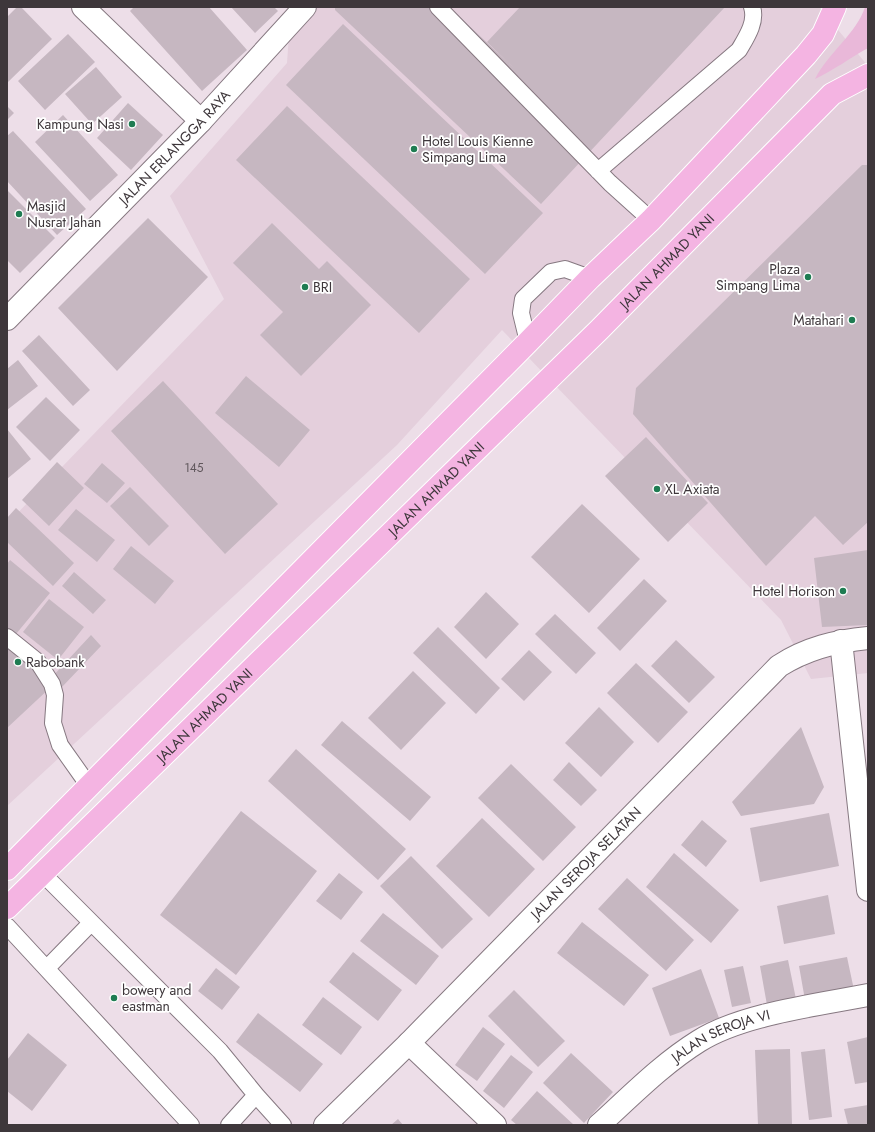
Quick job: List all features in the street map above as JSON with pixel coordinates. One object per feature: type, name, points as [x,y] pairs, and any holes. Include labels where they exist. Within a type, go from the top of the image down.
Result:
[{"type":"main road","points":[[7,869],[590,278],[651,220],[806,55],[823,34],[835,7]]},
{"type":"main road","name":"JALAN AHMAD YANI","points":[[7,908],[599,330],[832,94],[868,75]]},
{"type":"street","points":[[83,7],[201,121]]},
{"type":"street","name":"JALAN ERLANGGA RAYA","points":[[10,310],[201,121],[305,7]]},
{"type":"street","name":"JALAN SEROJA SELATAN","points":[[325,1125],[409,1044],[780,666],[792,658],[812,649],[841,641],[868,638]]},
{"type":"street","points":[[841,641],[868,890]]},
{"type":"street","name":"JALAN SEROJA VI","points":[[599,1125],[662,1067],[700,1041],[735,1024],[868,994]]},
{"type":"street","points":[[409,1044],[496,1125]]},
{"type":"lane","points":[[438,7],[598,171],[651,220]]},
{"type":"lane","points":[[598,171],[739,50],[750,30],[754,12],[752,7]]},
{"type":"lane","points":[[528,342],[521,313],[523,299],[551,272],[565,269],[590,278]]},
{"type":"lane","points":[[7,637],[38,662],[52,684],[55,694],[53,723],[60,745],[89,786]]},
{"type":"lane","points":[[42,873],[220,1051],[283,1125]]},
{"type":"lane","points":[[47,968],[91,923]]},
{"type":"lane","points":[[7,926],[191,1125]]},
{"type":"lane","points":[[229,1125],[256,1095]]},
{"type":"shaded area","points":[[291,7],[819,7],[868,66],[868,673],[811,679],[781,620],[502,330],[397,445],[7,806],[7,524],[224,299],[170,196],[287,63]]},
{"type":"shaded area","points":[[865,7],[868,7],[868,48],[815,79],[827,60],[856,26]]},
{"type":"building","points":[[17,7],[21,7],[52,39],[7,83],[7,17]]},
{"type":"building","points":[[134,7],[209,7],[247,50],[202,91],[130,11]]},
{"type":"building","points":[[231,7],[274,7],[278,11],[255,33]]},
{"type":"building","points":[[335,7],[449,7],[515,69],[487,42],[520,7],[725,7],[541,204],[335,10]]},
{"type":"building","name":"Hotel Louis Kienne Simpang Lima","points":[[343,24],[543,213],[485,274],[286,85]]},
{"type":"building","points":[[68,34],[95,62],[45,110],[18,81]]},
{"type":"building","points":[[96,67],[122,97],[92,124],[65,94]]},
{"type":"building","points":[[128,103],[163,135],[131,170],[97,138]]},
{"type":"building","points":[[7,106],[14,113],[7,120]]},
{"type":"building","points":[[287,106],[470,279],[419,333],[236,160]]},
{"type":"building","points":[[63,115],[118,175],[90,201],[35,142]]},
{"type":"building","points":[[13,131],[86,209],[57,235],[7,181],[7,136]]},
{"type":"building","name":"Plaza Simpang Lima","points":[[862,165],[868,165],[868,522],[843,545],[815,516],[766,566],[633,414],[636,388]]},
{"type":"building","name":"Masjid Nusrat Jahan","points":[[7,190],[55,238],[20,273],[7,260]]},
{"type":"building","points":[[148,218],[208,277],[117,371],[58,308]]},
{"type":"building","name":"BRI","points":[[272,223],[319,269],[327,261],[371,305],[301,376],[260,335],[283,312],[233,263]]},
{"type":"building","points":[[39,335],[90,390],[73,406],[22,351]]},
{"type":"building","points":[[18,360],[38,386],[7,410],[7,369]]},
{"type":"building","points":[[246,376],[310,430],[279,467],[215,413]]},
{"type":"building","points":[[163,381],[278,504],[225,554],[111,431]]},
{"type":"building","points":[[46,397],[80,430],[50,461],[16,427]]},
{"type":"building","points":[[7,429],[31,459],[7,479]]},
{"type":"building","name":"XL Axiata","points":[[646,437],[708,503],[668,542],[605,476]]},
{"type":"building","points":[[57,462],[84,488],[49,526],[22,500]]},
{"type":"building","points":[[102,463],[125,483],[107,503],[84,484]]},
{"type":"building","points":[[130,487],[169,526],[149,546],[110,506]]},
{"type":"building","points":[[582,504],[640,559],[589,613],[531,557]]},
{"type":"building","points":[[16,508],[74,563],[53,586],[7,542],[7,518]]},
{"type":"building","points":[[76,509],[115,540],[97,562],[58,530]]},
{"type":"building","points":[[131,546],[174,581],[155,604],[113,569]]},
{"type":"building","name":"Hotel Horison","points":[[868,550],[868,625],[822,627],[814,558]]},
{"type":"building","points":[[10,560],[50,593],[16,634],[7,627],[7,564]]},
{"type":"building","points":[[74,572],[106,600],[93,614],[62,586]]},
{"type":"building","points":[[644,579],[667,601],[620,651],[597,628]]},
{"type":"building","points":[[486,592],[519,624],[486,659],[454,627]]},
{"type":"building","points":[[49,599],[84,627],[58,660],[23,632]]},
{"type":"building","points":[[555,614],[596,653],[576,674],[535,634]]},
{"type":"building","points":[[438,627],[500,688],[476,714],[413,653]]},
{"type":"building","points":[[91,635],[101,646],[62,687],[52,677]]},
{"type":"building","name":"Rabobank","points":[[7,638],[52,686],[7,728]]},
{"type":"building","points":[[676,640],[715,677],[689,703],[651,666]]},
{"type":"building","points":[[529,650],[552,672],[524,701],[501,679]]},
{"type":"building","points":[[636,663],[688,712],[658,743],[607,693]]},
{"type":"building","points":[[413,671],[446,703],[401,750],[368,718]]},
{"type":"building","points":[[599,707],[634,742],[601,777],[565,743]]},
{"type":"building","points":[[342,721],[431,797],[410,821],[321,745]]},
{"type":"building","points":[[801,727],[824,787],[814,804],[741,816],[732,802]]},
{"type":"building","points":[[296,749],[406,849],[378,880],[268,781]]},
{"type":"building","points":[[569,762],[597,790],[581,806],[553,780]]},
{"type":"building","points":[[511,764],[576,827],[543,861],[478,798]]},
{"type":"building","points":[[241,811],[317,871],[236,975],[160,915]]},
{"type":"building","points":[[829,813],[839,866],[760,882],[750,828]]},
{"type":"building","points":[[482,818],[535,869],[489,917],[436,866]]},
{"type":"building","points":[[702,820],[727,841],[706,867],[681,845]]},
{"type":"building","points":[[674,853],[739,910],[711,943],[646,887]]},
{"type":"building","points":[[411,856],[473,919],[442,949],[380,886]]},
{"type":"building","points":[[339,873],[363,892],[341,920],[316,901]]},
{"type":"building","points":[[627,878],[694,940],[666,971],[598,909]]},
{"type":"building","points":[[828,895],[835,934],[784,944],[777,906]]},
{"type":"building","points":[[383,913],[439,956],[416,985],[360,941]]},
{"type":"building","points":[[582,922],[649,975],[624,1006],[557,953]]},
{"type":"building","points":[[353,952],[402,990],[378,1021],[329,982]]},
{"type":"building","points":[[847,957],[854,990],[805,1000],[799,966]]},
{"type":"building","points":[[788,960],[796,999],[767,1005],[760,966]]},
{"type":"building","points":[[743,966],[751,1003],[732,1007],[724,970]]},
{"type":"building","points":[[216,968],[240,987],[222,1010],[198,991]]},
{"type":"building","points":[[701,969],[719,1018],[670,1036],[652,988]]},
{"type":"building","points":[[514,990],[565,1041],[538,1067],[488,1016]]},
{"type":"building","points":[[323,997],[362,1027],[341,1055],[302,1025]]},
{"type":"building","points":[[258,1013],[323,1064],[300,1092],[236,1042]]},
{"type":"building","points":[[483,1027],[505,1044],[477,1081],[455,1065]]},
{"type":"building","points":[[28,1033],[67,1065],[32,1111],[7,1091],[7,1060]]},
{"type":"building","points":[[868,1037],[868,1082],[855,1084],[847,1042]]},
{"type":"building","points":[[790,1049],[792,1125],[758,1125],[755,1050]]},
{"type":"building","points":[[825,1049],[832,1117],[809,1120],[801,1052]]},
{"type":"building","points":[[571,1053],[613,1092],[584,1123],[543,1083]]},
{"type":"building","points":[[511,1055],[533,1072],[504,1108],[483,1091]]},
{"type":"building","points":[[537,1091],[574,1125],[517,1125],[511,1120]]},
{"type":"building","points":[[868,1105],[868,1125],[848,1125],[844,1109]]},
{"type":"building","points":[[398,1119],[403,1125],[391,1125]]},
{"type":"place","name":"Kampung Nasi","points":[[132,124]]},
{"type":"place","name":"Hotel Louis Kienne Simpang Lima","points":[[414,149]]},
{"type":"place","name":"Masjid Nusrat Jahan","points":[[19,214]]},
{"type":"place","name":"Plaza Simpang Lima","points":[[808,277]]},
{"type":"place","name":"BRI","points":[[305,287]]},
{"type":"place","name":"Matahari","points":[[852,320]]},
{"type":"place","name":"XL Axiata","points":[[657,489]]},
{"type":"place","name":"Hotel Horison","points":[[843,591]]},
{"type":"place","name":"Rabobank","points":[[18,662]]},
{"type":"place","name":"bowery and eastman","points":[[114,998]]}]
